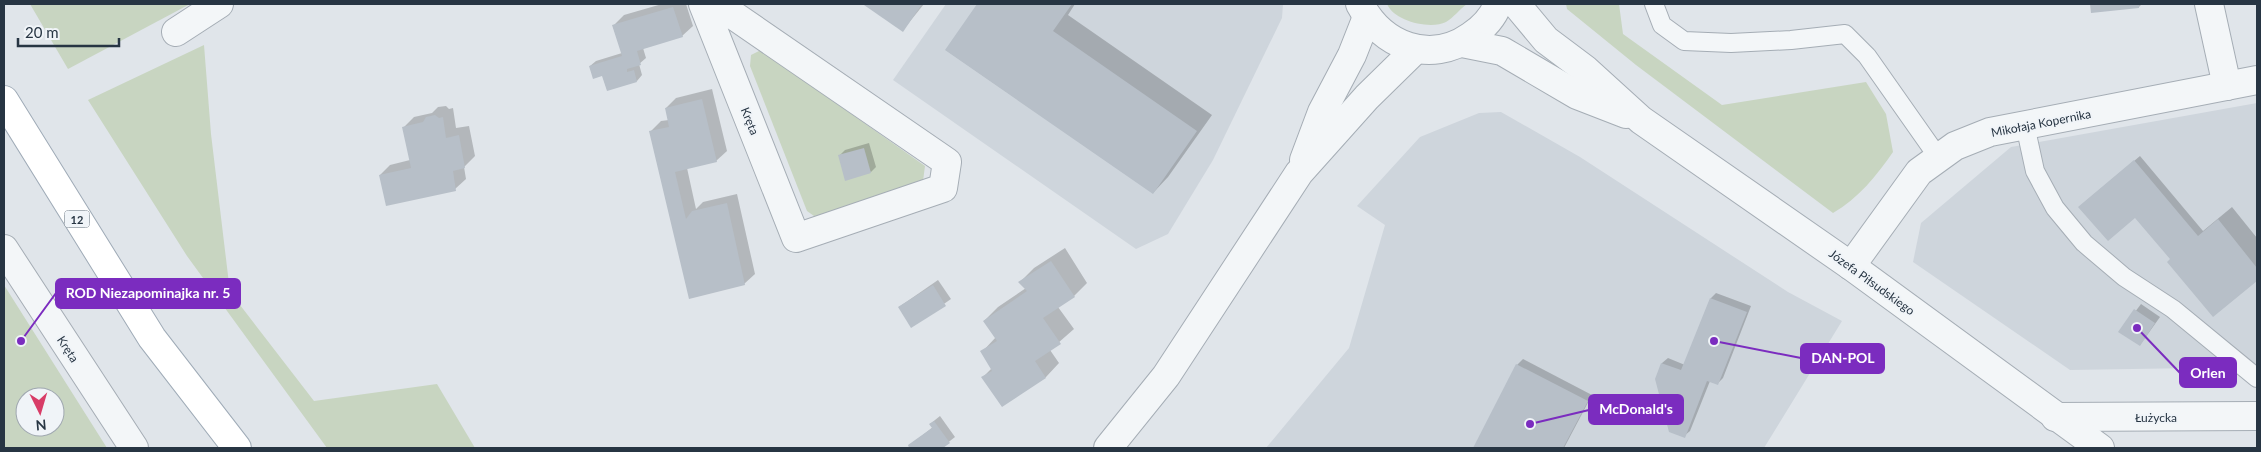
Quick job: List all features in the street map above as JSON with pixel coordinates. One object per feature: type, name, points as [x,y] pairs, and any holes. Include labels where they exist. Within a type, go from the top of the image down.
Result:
[{"type":"main road","name":"12","points":[[4,100],[152,338],[237,448]]},
{"type":"street","points":[[176,32],[219,4]]},
{"type":"street","name":"Kręta","points":[[703,4],[796,238],[943,188],[947,162],[716,4]]},
{"type":"street","points":[[1364,11],[1380,32],[1397,43],[1416,49],[1439,49],[1462,43],[1481,29],[1498,4]]},
{"type":"street","points":[[1516,4],[1546,40],[1586,70],[1641,120]]},
{"type":"street","points":[[2209,4],[2227,86]]},
{"type":"street","points":[[1299,173],[1322,112],[1352,55],[1364,11]]},
{"type":"street","points":[[1462,43],[1502,51],[1577,95],[1641,120]]},
{"type":"street","points":[[1108,448],[1166,376],[1299,173],[1368,97],[1416,49]]},
{"type":"street","name":"Mikołaja Kopernika","points":[[1850,266],[1919,172],[1955,146],[1990,132],[2257,80]]},
{"type":"street","name":"Józefa Piłsudskiego","points":[[1641,120],[1850,266],[2100,448]]},
{"type":"street","name":"Kręta","points":[[4,248],[134,448]]},
{"type":"street","name":"Łużycka","points":[[2055,417],[2257,416]]},
{"type":"lane","points":[[1654,4],[1662,25],[1684,41],[1731,43],[1792,40],[1845,34],[1867,56],[1938,157]]},
{"type":"lane","points":[[2025,125],[2035,171],[2055,208],[2084,243],[2124,277],[2173,309],[2257,378]]},
{"type":"shaded area","points":[[946,4],[1283,4],[1282,18],[1213,160],[1168,234],[1136,249],[893,80]]},
{"type":"shaded area","points":[[2257,103],[2257,367],[2070,370],[1913,262],[1921,223],[2011,147]]},
{"type":"shaded area","points":[[1501,112],[1580,157],[1788,292],[1842,321],[1764,448],[1266,448],[1349,348],[1385,225],[1357,206],[1420,137],[1479,113]]},
{"type":"green space","points":[[30,4],[190,4],[68,69]]},
{"type":"green space","points":[[1387,4],[1467,4],[1446,22],[1431,25],[1405,19],[1391,10]]},
{"type":"green space","points":[[1566,4],[1619,4],[1623,34],[1722,105],[1866,82],[1886,114],[1893,152],[1866,186],[1851,201],[1833,213],[1636,65],[1567,9]]},
{"type":"green space","points":[[204,45],[211,134],[230,292],[314,401],[437,384],[475,448],[327,448],[187,256],[88,100]]},
{"type":"green space","points":[[761,50],[925,166],[923,181],[825,215],[814,216],[807,211],[750,66],[751,55]]},
{"type":"green space","points":[[4,285],[107,448],[4,448]]},
{"type":"building","points":[[865,4],[922,4],[903,32]]},
{"type":"building","points":[[977,4],[1072,4],[1053,31],[1197,131],[1153,194],[945,50]]},
{"type":"building","points":[[2090,4],[2139,4],[2139,8],[2091,13]]},
{"type":"building","points":[[673,7],[683,37],[637,51],[641,65],[627,69],[627,72],[634,70],[637,82],[607,91],[602,76],[593,79],[589,66],[622,56],[612,25]]},
{"type":"building","points":[[702,99],[717,162],[675,172],[686,219],[692,211],[727,203],[745,285],[689,299],[649,131],[669,127],[665,108]]},
{"type":"building","points":[[435,115],[439,118],[443,117],[446,138],[459,135],[465,168],[453,171],[456,191],[386,206],[379,175],[411,168],[402,127],[423,122],[426,117]]},
{"type":"building","points":[[864,148],[871,173],[845,181],[838,155]]},
{"type":"building","points":[[2134,160],[2198,236],[2218,219],[2257,268],[2257,281],[2213,317],[2167,262],[2170,259],[2135,218],[2108,241],[2078,207]]},
{"type":"building","points":[[1051,261],[1075,297],[1043,318],[1061,344],[1035,361],[1046,378],[1002,407],[981,377],[992,371],[980,351],[997,341],[983,321],[1027,291],[1018,282]]},
{"type":"building","points":[[933,285],[946,306],[911,328],[898,307]]},
{"type":"building","points":[[1710,298],[1747,312],[1718,385],[1707,381],[1685,438],[1669,432],[1655,379],[1661,363],[1681,370]]},
{"type":"building","points":[[2134,309],[2155,323],[2140,346],[2118,332]]},
{"type":"building","points":[[1516,364],[1588,401],[1563,448],[1473,448]]},
{"type":"building","points":[[934,421],[950,443],[943,448],[909,448],[908,445],[932,428],[929,424]]},
{"type":"place","name":"Orlen","points":[[2137,328]]},
{"type":"place","name":"ROD Niezapominajka nr. 5","points":[[21,341]]},
{"type":"place","name":"DAN-POL","points":[[1714,341]]},
{"type":"place","name":"McDonald's","points":[[1530,424]]}]
